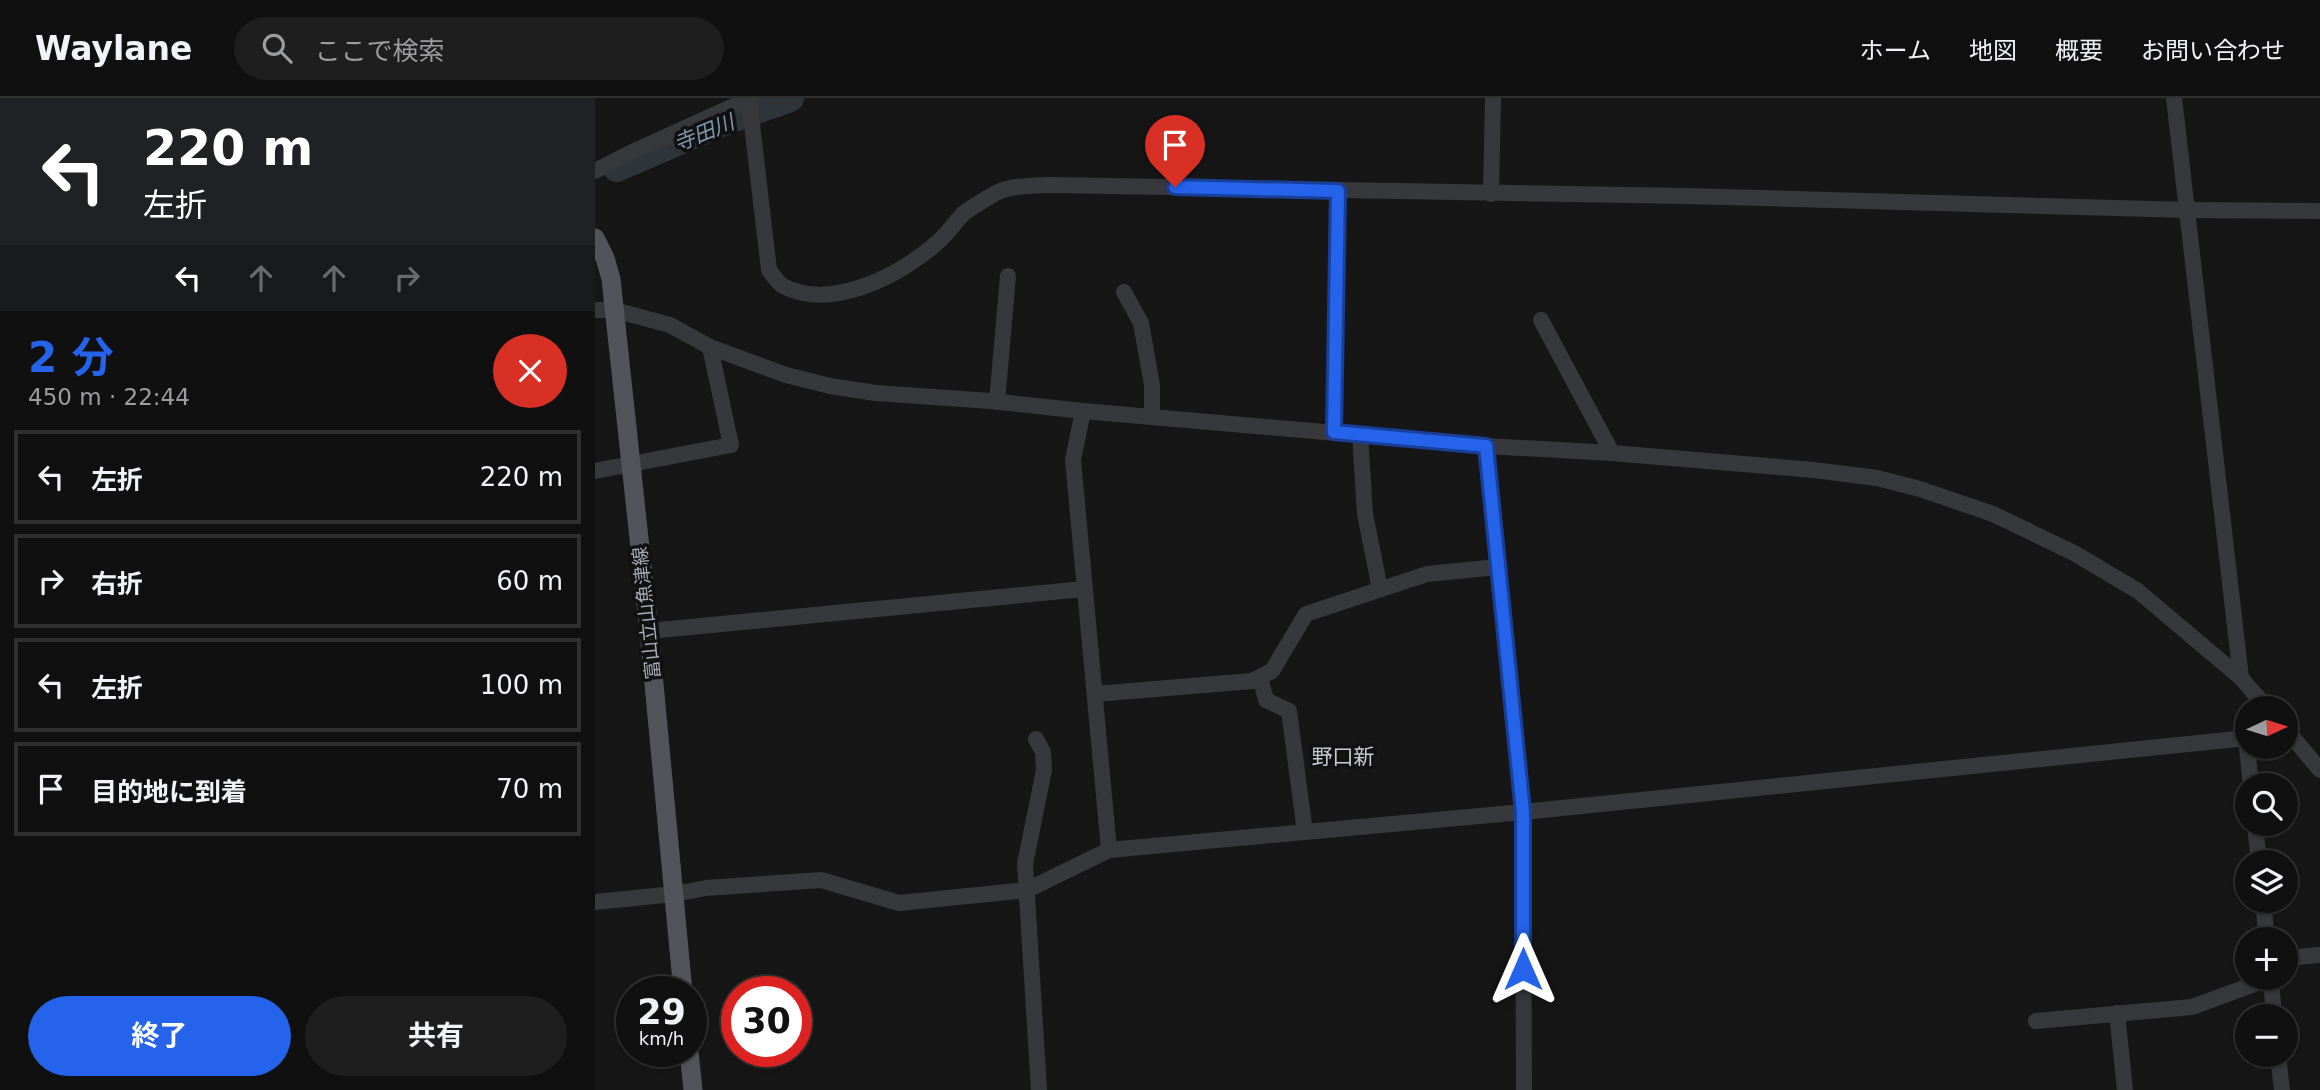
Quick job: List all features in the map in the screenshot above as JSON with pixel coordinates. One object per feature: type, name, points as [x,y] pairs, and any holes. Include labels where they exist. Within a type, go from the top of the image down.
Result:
[{"type":"main road","name":"富山立山魚津線","points":[[595,238],[600,257],[611,279],[605,310],[631,463],[682,976]]},
{"type":"main road","points":[[691,1067],[693,1090]]},
{"type":"street","points":[[1491,194],[1493,98]]},
{"type":"street","points":[[2174,98],[2241,678]]},
{"type":"street","points":[[595,171],[749,99],[769,270],[781,286],[809,295],[837,295],[874,282],[911,263],[940,241],[965,213],[999,191],[1013,187],[1048,185],[2320,211]]},
{"type":"street","points":[[1334,432],[1338,191]]},
{"type":"street","points":[[997,402],[1008,276]]},
{"type":"street","points":[[1124,292],[1141,323],[1152,386],[1152,417]]},
{"type":"street","points":[[605,310],[670,325],[710,347],[786,376],[876,393],[1486,446],[1612,453],[1814,470],[1877,478],[1920,489],[1993,514],[2074,553],[2138,591],[2241,678],[2257,696]]},
{"type":"street","points":[[1541,320],[1612,453]]},
{"type":"street","points":[[595,471],[731,445],[710,347]]},
{"type":"street","points":[[1083,411],[1073,460],[1109,850]]},
{"type":"street","points":[[1360,434],[1365,514],[1380,590]]},
{"type":"street","points":[[1486,446],[1523,812],[1524,1090]]},
{"type":"street","points":[[1095,694],[1252,681],[1272,671],[1306,614],[1427,574],[1498,567]]},
{"type":"street","points":[[649,631],[1084,589]]},
{"type":"street","points":[[1260,677],[1266,700],[1289,711],[1305,832]]},
{"type":"street","points":[[1036,739],[1043,752],[1044,770],[1025,864],[1039,1090]]},
{"type":"street","points":[[595,902],[706,888],[821,880],[899,903],[1027,890],[1109,850],[1523,812],[2235,739]]},
{"type":"street","points":[[2298,744],[2320,770]]},
{"type":"street","points":[[2298,957],[2320,955]]},
{"type":"street","points":[[2036,1021],[2192,1007],[2270,978],[2273,1004]]},
{"type":"street","points":[[2117,1013],[2125,1090]]},
{"type":"street","points":[[2279,1067],[2282,1090]]},
{"type":"waterway","name":"寺田川","points":[[617,168],[723,122],[790,98]]},
{"type":"district","name":"野口新","points":[[1343,757]]},
{"type":"route","points":[[1175,187],[1338,191],[1334,432],[1486,446],[1523,812],[1523,969]]}]
